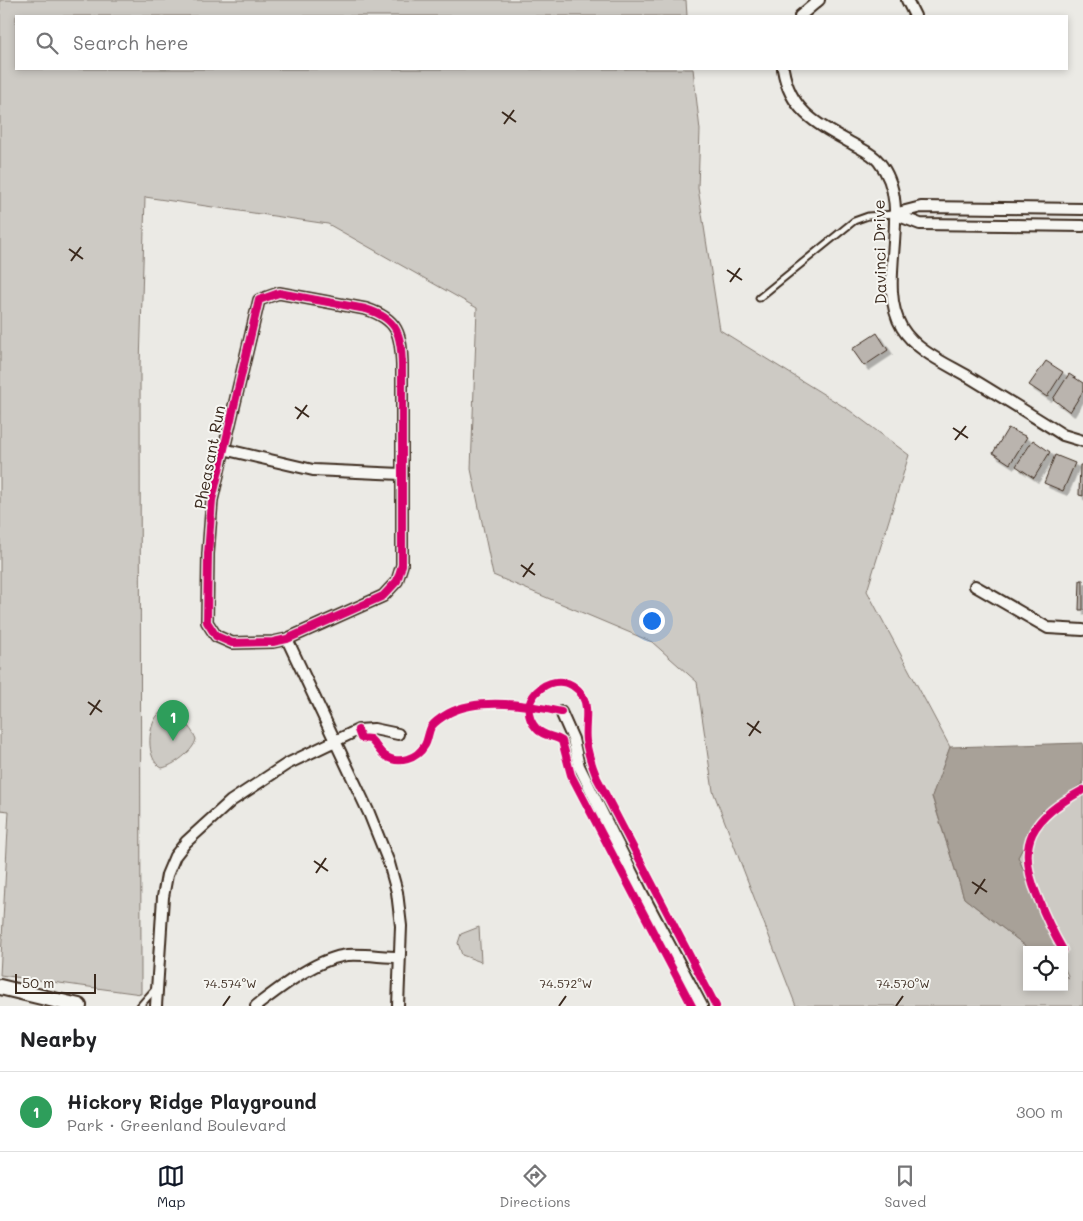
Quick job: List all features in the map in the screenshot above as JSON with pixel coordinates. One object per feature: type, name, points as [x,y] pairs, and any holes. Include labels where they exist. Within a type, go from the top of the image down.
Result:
[{"type":"street","points":[[801,15],[819,0]]},
{"type":"street","points":[[907,0],[914,15]]},
{"type":"street","name":"Davinci Drive","points":[[782,70],[788,90],[808,116],[818,125],[870,153],[880,163],[892,188],[894,214],[892,300],[896,316],[903,330],[914,342],[936,357],[1063,435],[1083,441]]},
{"type":"street","points":[[894,214],[921,207],[1083,209]]},
{"type":"street","points":[[1008,224],[1009,208]]},
{"type":"street","points":[[894,214],[920,224],[1083,226]]},
{"type":"street","name":"Pheasant Run","points":[[278,293],[366,308],[380,313],[396,328],[402,356],[402,474],[402,557],[400,573],[392,589],[372,602],[287,639],[273,642],[232,643],[216,636],[207,622],[208,554],[212,500],[259,300],[278,293]]},
{"type":"street","points":[[223,450],[313,470],[402,474]]},
{"type":"street","points":[[975,586],[1048,628],[1083,630]]},
{"type":"street","points":[[287,639],[369,813],[389,863],[397,892],[401,926],[398,1006]]},
{"type":"street","points":[[561,712],[573,739],[579,766],[642,894],[702,1006]]},
{"type":"street","points":[[156,1006],[163,897],[167,875],[175,856],[198,829],[232,801],[287,764],[334,741],[358,730],[374,729],[398,734]]},
{"type":"street","points":[[256,1006],[285,985],[329,961],[348,955],[399,957]]},
{"type":"street","points":[[0,987],[75,1005]]},
{"type":"lane","points":[[759,298],[854,221],[868,216],[894,214]]},
{"type":"lane","points":[[140,1006],[151,995],[158,984]]},
{"type":"shaded area","points":[[0,0],[686,0],[687,15],[15,15],[15,70],[693,70],[700,130],[698,188],[720,330],[849,410],[909,455],[867,591],[950,747],[932,797],[964,898],[1026,946],[1023,946],[1023,991],[1068,991],[1068,946],[1055,946],[1018,857],[1042,811],[1083,783],[1083,1006],[796,1006],[713,791],[697,682],[652,642],[493,575],[471,469],[477,308],[328,224],[145,197],[140,365],[141,994],[0,975],[9,811],[0,810]]},
{"type":"shaded area","points":[[161,712],[177,717],[191,729],[196,739],[191,748],[182,757],[167,767],[162,768],[153,757],[150,741],[153,724]]},
{"type":"shaded area","points":[[1083,743],[1083,783],[1042,811],[1018,857],[1055,946],[1026,946],[964,898],[932,796],[950,747]]},
{"type":"shaded area","points":[[479,927],[481,962],[462,955],[458,943],[461,934]]},
{"type":"building","points":[[877,333],[888,350],[864,366],[852,349]]},
{"type":"building","points":[[1046,361],[1063,372],[1047,397],[1029,385]]},
{"type":"building","points":[[1069,374],[1083,383],[1083,391],[1070,412],[1053,399]]},
{"type":"building","points":[[1008,428],[1027,437],[1010,464],[993,453]]},
{"type":"building","points":[[1033,440],[1050,452],[1034,478],[1016,466]]},
{"type":"building","points":[[1055,455],[1075,463],[1063,491],[1044,483]]},
{"type":"building","points":[[1080,465],[1083,465],[1083,496],[1079,495]]},
{"type":"building","points":[[1080,580],[1083,580],[1083,610],[1079,610]]},
{"type":"cycle path","points":[[279,293],[366,309],[385,318],[396,329],[399,336],[402,365],[402,565],[397,581],[383,596],[287,639],[273,642],[232,643],[216,636],[207,622],[208,554],[212,500],[259,300],[279,293]]},
{"type":"cycle path","points":[[692,1006],[571,775],[562,741],[539,731],[530,717],[529,706],[534,696],[541,688],[551,683],[562,682],[573,686],[582,695],[586,706],[587,746],[597,778],[716,1006]]},
{"type":"cycle path","points":[[358,730],[361,738],[370,739],[385,756],[390,759],[402,760],[413,757],[422,750],[431,727],[437,721],[461,708],[475,705],[504,704],[561,712]]},
{"type":"cycle path","points":[[1061,946],[1046,918],[1031,878],[1028,847],[1032,834],[1040,822],[1065,800],[1083,790]]},
{"type":"place","name":"Hickory Ridge Playground","points":[[173,741]]}]
